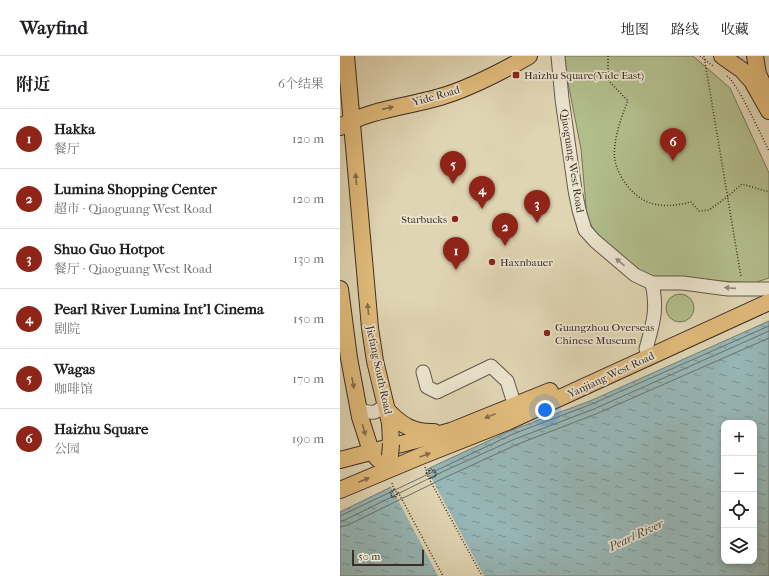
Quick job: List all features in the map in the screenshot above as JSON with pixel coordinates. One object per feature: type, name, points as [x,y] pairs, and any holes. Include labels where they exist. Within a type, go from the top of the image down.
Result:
[{"type":"main road","name":"Yide Road","points":[[346,124],[385,109],[448,94],[505,70],[529,56]]},
{"type":"main road","points":[[755,56],[758,74],[769,97]]},
{"type":"main road","points":[[720,63],[742,70],[752,81],[769,111]]},
{"type":"main road","name":"Jiefang South Road","points":[[344,69],[346,124],[370,328],[375,361],[390,423],[390,456]]},
{"type":"main road","points":[[340,289],[349,358],[358,408],[365,434],[371,451],[390,456]]},
{"type":"main road","name":"Yanjiang West Road","points":[[340,460],[451,431],[515,406],[769,293]]},
{"type":"main road","name":"Yanjiang West Road","points":[[340,490],[390,456],[507,422],[769,302]]},
{"type":"main road","points":[[387,406],[400,423],[413,429],[421,432],[451,431]]},
{"type":"street","name":"Qiaoguang West Road","points":[[558,56],[562,99],[575,190],[585,230],[595,241],[635,275],[652,283],[683,283],[743,289],[769,289]]},
{"type":"street","points":[[646,349],[656,312],[656,303],[652,283]]},
{"type":"street","points":[[423,372],[427,387],[437,392],[491,366],[507,381],[515,406]]},
{"type":"street","points":[[358,408],[366,412],[374,413],[382,407],[387,406]]},
{"type":"path","points":[[608,56],[608,80],[628,101],[619,122],[615,160],[620,178],[634,194],[653,204],[674,206],[691,202],[699,211],[709,210],[742,184],[769,192]]},
{"type":"path","points":[[700,56],[720,63]]},
{"type":"path","points":[[704,56],[743,289]]},
{"type":"path","points":[[724,74],[730,79],[769,151]]},
{"type":"path","points":[[428,474],[430,479],[436,476],[436,472],[433,470],[429,471],[430,478],[436,476],[434,470],[431,469],[426,473],[482,576]]},
{"type":"path","points":[[394,489],[390,492],[391,495],[394,498],[398,495],[398,492],[443,576]]},
{"type":"green space","points":[[565,56],[693,56],[730,88],[769,173],[769,278],[754,283],[652,277],[637,269],[597,235],[587,218],[581,149],[566,72]]},
{"type":"green space","points":[[680,294],[690,298],[694,308],[690,318],[680,322],[670,318],[666,308],[670,298]]},
{"type":"water","name":"Pearl River","points":[[769,321],[769,576],[340,576],[340,512],[512,430],[590,401]]},
{"type":"pier","points":[[426,468],[484,576],[438,576],[390,485]]},
{"type":"place","name":"Haizhu Square(Yide East)","points":[[516,75]]},
{"type":"place","name":"Haizhu Square","points":[[673,161]]},
{"type":"place","name":"Wagas","points":[[453,184]]},
{"type":"place","name":"Pearl River Lumina Int'l Cinema","points":[[482,209]]},
{"type":"place","name":"Starbucks","points":[[455,219]]},
{"type":"place","name":"Shuo Guo Hotpot","points":[[537,223]]},
{"type":"place","name":"Lumina Shopping Center","points":[[505,246]]},
{"type":"place","name":"Haxnbauer","points":[[492,262]]},
{"type":"place","name":"Hakka","points":[[456,270]]},
{"type":"place","name":"Guangzhou Overseas Chinese Museum","points":[[547,333]]}]
